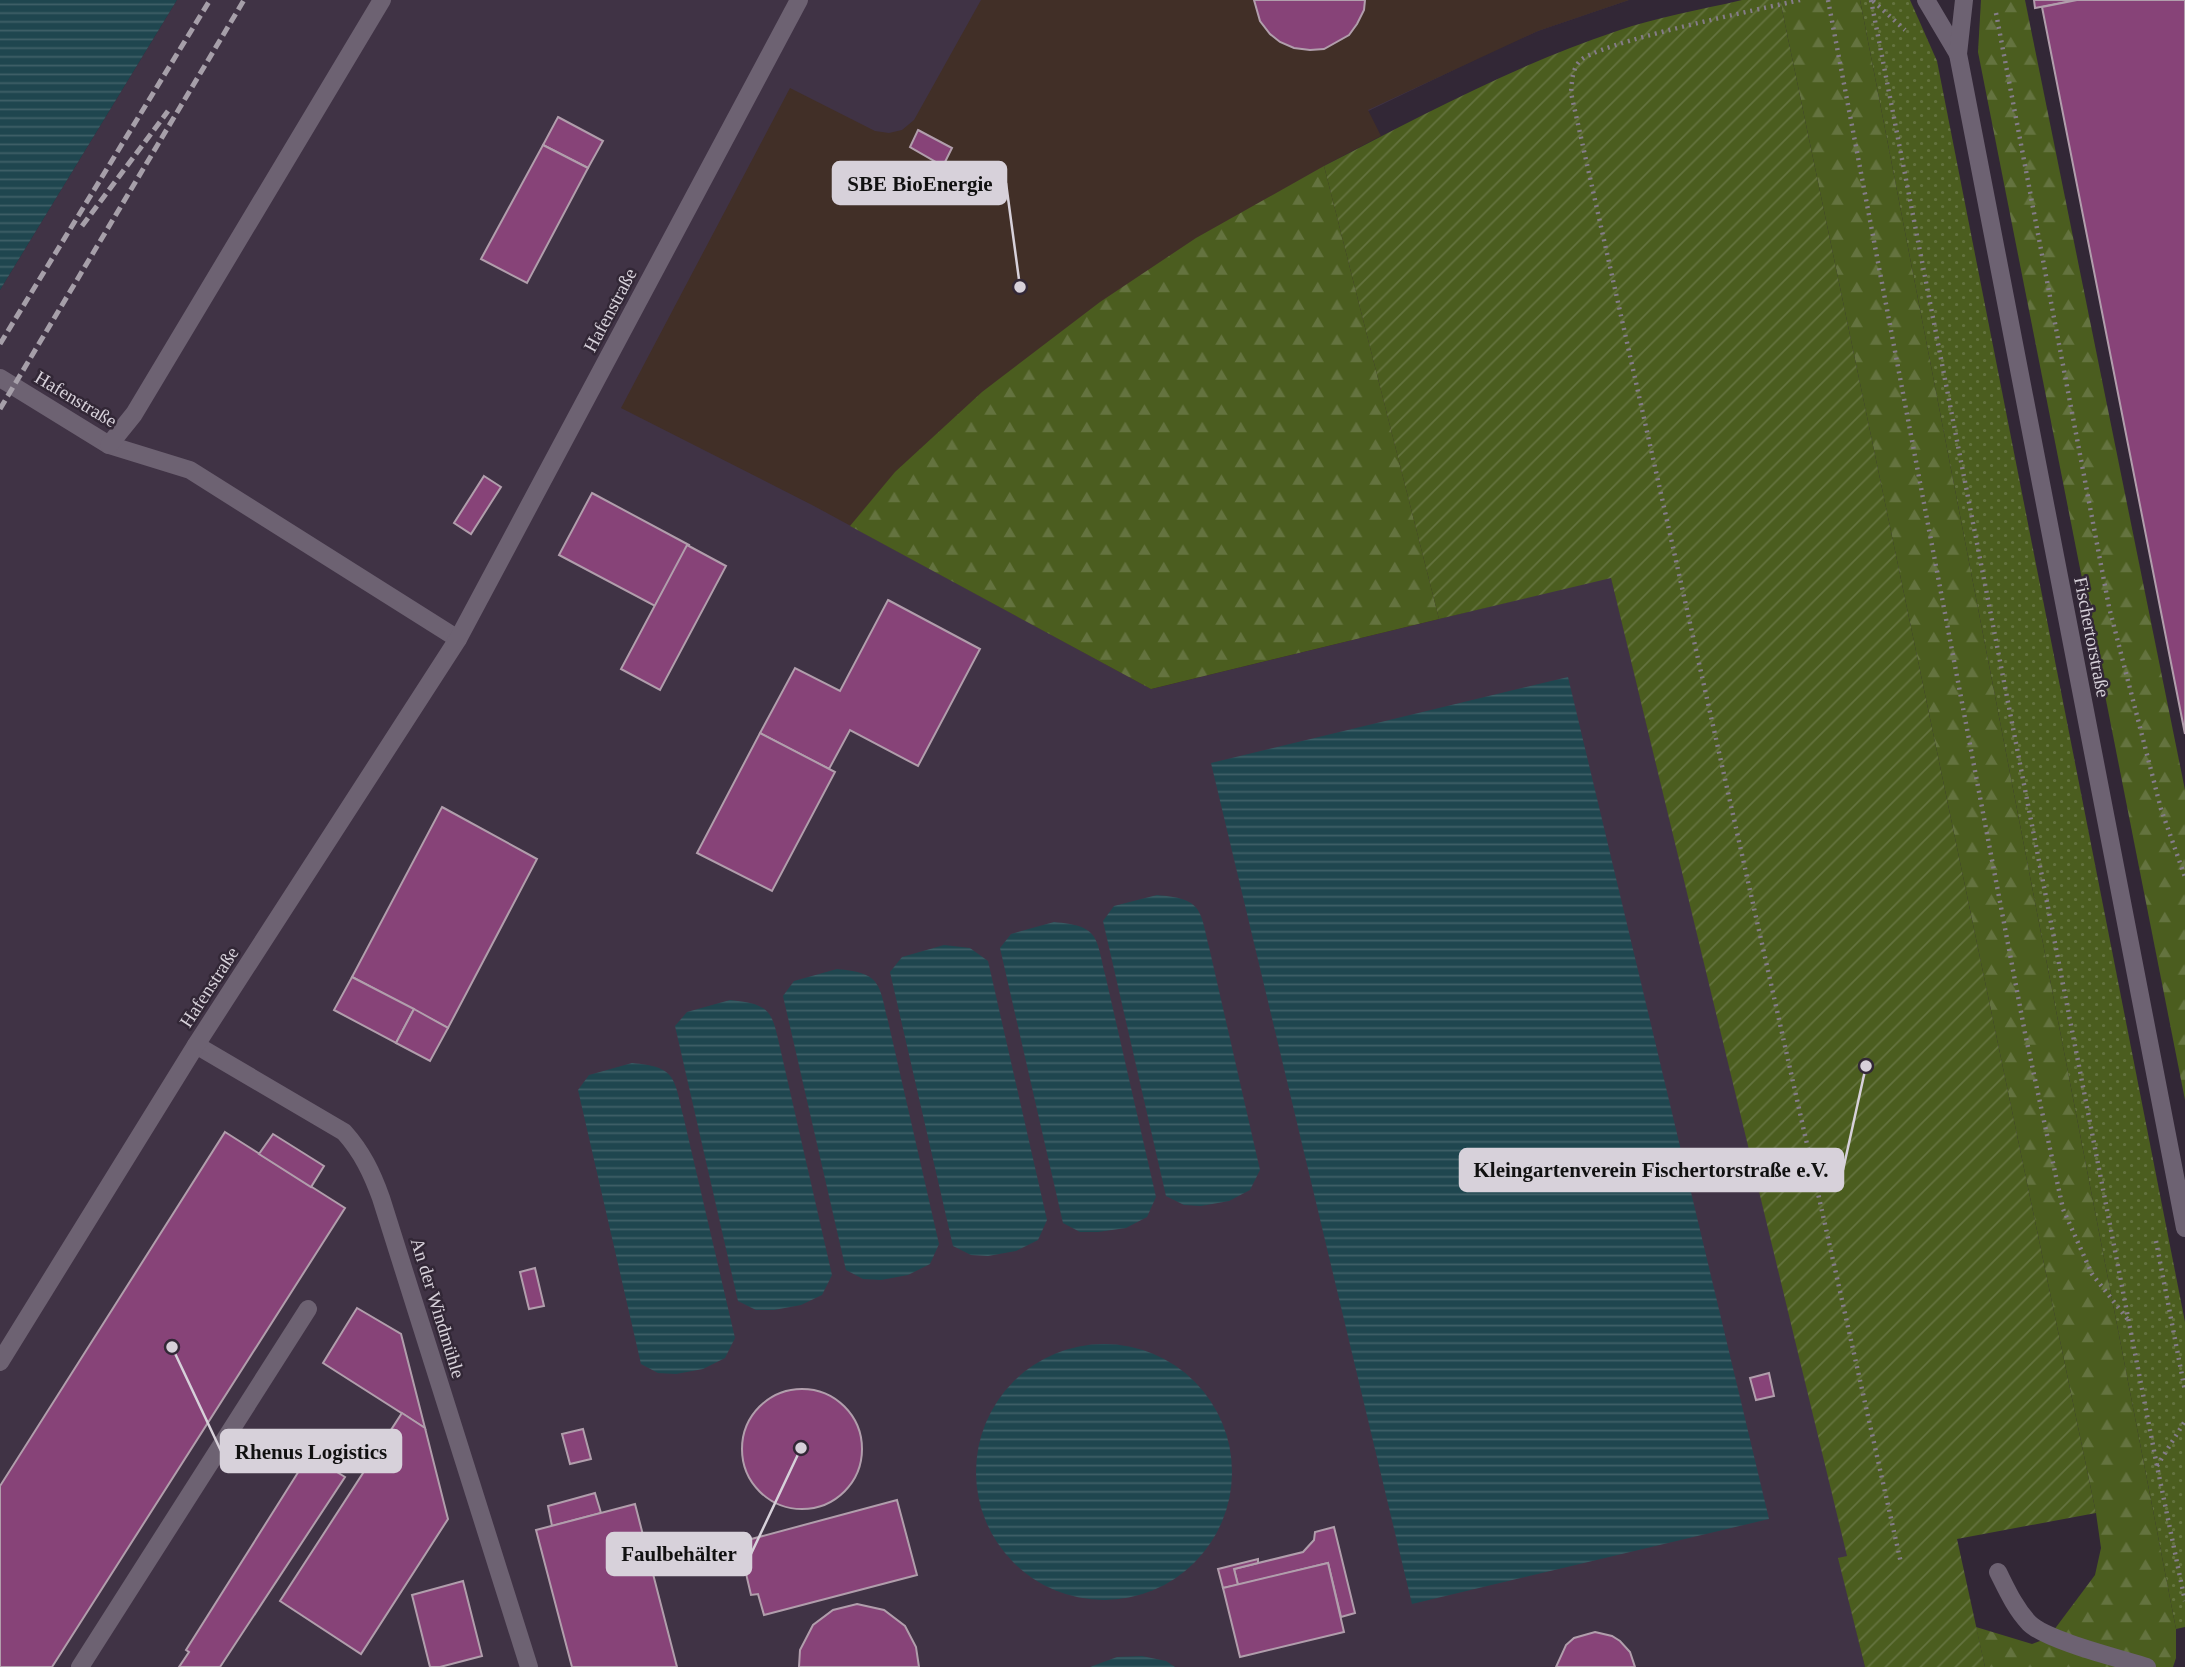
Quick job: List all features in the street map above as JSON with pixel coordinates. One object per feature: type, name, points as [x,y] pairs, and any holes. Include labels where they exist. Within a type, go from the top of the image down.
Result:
[{"type":"street","points":[[109,445],[134,414],[382,0]]},
{"type":"street","name":"Hafenstraße","points":[[0,1362],[196,1045],[458,639],[799,0]]},
{"type":"street","name":"Fischertorstraße","points":[[1926,0],[1958,54]]},
{"type":"street","name":"Fischertorstraße","points":[[1964,0],[1958,54],[2185,1228]]},
{"type":"street","name":"Hafenstraße","points":[[0,378],[109,445],[190,470],[458,639]]},
{"type":"street","name":"An der Windmühle","points":[[196,1045],[344,1132],[369,1167],[529,1667]]},
{"type":"street","points":[[80,1667],[308,1309]]},
{"type":"street","points":[[1998,1572],[2011,1601],[2031,1626],[2073,1644],[2147,1667]]},
{"type":"path","points":[[1800,0],[1645,37],[1591,53],[1579,62],[1572,77],[1571,93],[1901,1563]]},
{"type":"path","points":[[1828,0],[2025,1032],[2063,1209],[2092,1274],[2129,1322]]},
{"type":"path","points":[[1871,0],[2185,1601]]},
{"type":"path","points":[[1994,0],[2109,607],[2161,809],[2185,877]]},
{"type":"path","points":[[2157,1466],[2185,1421]]},
{"type":"shaded area","points":[[177,0],[1629,0],[1538,31],[1497,49],[1263,162],[1151,689],[1611,577],[1848,1556],[1839,1559],[1865,1667],[0,1667],[0,290]]},
{"type":"shaded area","points":[[981,0],[1629,0],[1538,31],[1368,110],[1381,136],[1324,166],[1439,619],[1151,689],[814,506],[621,408],[790,88],[875,131],[889,133],[902,130],[914,120]]},
{"type":"green space","points":[[1742,0],[1780,0],[2096,1513],[1957,1539],[1985,1667],[1865,1667],[1838,1558],[1847,1556],[1611,578],[1439,619],[1324,166],[1468,93],[1579,45],[1648,22]]},
{"type":"green space","points":[[1780,0],[1860,0],[2176,1629],[2176,1658],[2173,1667],[1985,1667],[1976,1627],[2032,1644],[2048,1638],[2095,1575],[2101,1548],[2096,1513]]},
{"type":"green space","points":[[1860,0],[1910,0],[1937,61],[2185,1322],[2185,1627],[2176,1629]]},
{"type":"green space","points":[[1981,0],[2025,0],[2185,790],[2185,1100],[1978,52]]},
{"type":"green space","points":[[1324,166],[1439,619],[1151,689],[850,526],[895,472],[982,392],[1100,302],[1196,238]]},
{"type":"water","points":[[0,0],[177,0],[0,290]]},
{"type":"water","points":[[1568,677],[1769,1519],[1412,1604],[1211,763]]},
{"type":"water","points":[[1157,895],[1190,903],[1200,914],[1206,933],[1260,1170],[1250,1190],[1229,1201],[1201,1206],[1184,1205],[1166,1196],[1103,921],[1114,906]]},
{"type":"water","points":[[1054,922],[1087,930],[1097,941],[1102,961],[1156,1197],[1147,1217],[1126,1228],[1080,1232],[1063,1223],[1000,948],[1011,934]]},
{"type":"water","points":[[944,945],[970,948],[988,961],[1047,1220],[1038,1240],[1016,1251],[988,1256],[971,1255],[953,1246],[890,972],[902,957]]},
{"type":"water","points":[[837,969],[870,977],[879,988],[885,1008],[939,1244],[930,1264],[908,1275],[881,1280],[863,1279],[846,1270],[783,996],[794,981]]},
{"type":"water","points":[[730,1000],[763,1008],[772,1019],[778,1039],[832,1275],[822,1295],[801,1305],[756,1310],[738,1301],[675,1026],[687,1012]]},
{"type":"water","points":[[632,1063],[657,1067],[665,1071],[674,1082],[735,1338],[725,1358],[703,1369],[676,1374],[658,1373],[641,1364],[578,1090],[589,1075]]},
{"type":"water","points":[[1091,1344],[1117,1344],[1153,1353],[1175,1365],[1195,1381],[1211,1401],[1223,1423],[1230,1447],[1230,1497],[1223,1521],[1211,1543],[1195,1563],[1175,1579],[1153,1591],[1117,1600],[1091,1600],[1055,1591],[1033,1579],[1013,1563],[997,1543],[985,1521],[976,1485],[976,1459],[985,1423],[997,1401],[1013,1381],[1033,1365],[1055,1353]]},
{"type":"water","points":[[1142,1656],[1166,1661],[1175,1667],[1090,1667],[1117,1657]]},
{"type":"building","points":[[1254,0],[1365,0],[1364,10],[1349,35],[1324,49],[1310,50],[1294,48],[1270,34],[1260,21]]},
{"type":"building","points":[[2034,0],[2077,0],[2035,8]]},
{"type":"building","points":[[2077,0],[2185,0],[2185,734],[2042,7]]},
{"type":"building","points":[[558,117],[603,141],[588,168],[543,145]]},
{"type":"building","points":[[918,130],[952,148],[943,166],[910,147]]},
{"type":"building","points":[[543,145],[588,168],[527,283],[481,259]]},
{"type":"building","points":[[484,476],[501,487],[471,534],[454,523]]},
{"type":"building","points":[[592,493],[689,545],[655,606],[559,555]]},
{"type":"building","points":[[687,545],[726,566],[660,690],[621,669]]},
{"type":"building","points":[[888,600],[980,649],[918,766],[850,730],[829,769],[760,733],[795,668],[840,691]]},
{"type":"building","points":[[760,733],[835,772],[772,891],[697,853]]},
{"type":"building","points":[[442,807],[537,859],[448,1028],[352,977]]},
{"type":"building","points":[[352,977],[414,1009],[396,1043],[334,1010]]},
{"type":"building","points":[[414,1009],[448,1028],[430,1061],[396,1043]]},
{"type":"building","points":[[225,1132],[345,1208],[52,1667],[0,1667],[0,1486]]},
{"type":"building","points":[[273,1134],[324,1166],[311,1187],[259,1154]]},
{"type":"building","points":[[535,1268],[544,1306],[529,1309],[520,1272]]},
{"type":"building","points":[[357,1308],[401,1334],[425,1428],[323,1363]]},
{"type":"building","points":[[1769,1373],[1774,1396],[1756,1400],[1750,1378]]},
{"type":"building","points":[[802,1389],[825,1394],[844,1407],[857,1426],[862,1449],[857,1472],[844,1491],[825,1504],[802,1509],[779,1504],[760,1491],[747,1472],[742,1449],[747,1426],[760,1407],[779,1394]]},
{"type":"building","points":[[402,1413],[425,1428],[448,1519],[361,1654],[280,1601]]},
{"type":"building","points":[[583,1429],[591,1459],[570,1464],[562,1434]]},
{"type":"building","points":[[309,1455],[345,1477],[220,1667],[179,1667],[189,1652],[186,1650]]},
{"type":"building","points":[[595,1493],[601,1513],[552,1526],[548,1506]]},
{"type":"building","points":[[897,1500],[917,1575],[764,1615],[758,1594],[751,1595],[744,1565],[750,1563],[744,1541]]},
{"type":"building","points":[[635,1504],[677,1667],[572,1667],[536,1530]]},
{"type":"building","points":[[1334,1527],[1355,1613],[1341,1617],[1328,1563],[1238,1585],[1234,1569],[1303,1552],[1314,1540],[1315,1532]]},
{"type":"building","points":[[1258,1559],[1258,1563],[1234,1569],[1238,1585],[1223,1588],[1218,1569]]},
{"type":"building","points":[[1328,1563],[1344,1632],[1240,1657],[1223,1588]]},
{"type":"building","points":[[463,1581],[482,1656],[430,1667],[412,1595]]},
{"type":"building","points":[[857,1604],[884,1610],[905,1626],[916,1647],[919,1667],[799,1667],[800,1650],[813,1625],[833,1610]]},
{"type":"building","points":[[1595,1632],[1620,1641],[1630,1652],[1635,1667],[1556,1667],[1566,1645],[1574,1638]]},
{"type":"railway","points":[[0,344],[210,0]]},
{"type":"railway","points":[[0,409],[244,0]]},
{"type":"railway","points":[[82,226],[168,111]]},
{"type":"place","name":"SBE BioEnergie","points":[[1020,287]]},
{"type":"place","name":"Kleingartenverein Fischertorstraße e.V.","points":[[1866,1066]]},
{"type":"place","name":"Rhenus Logistics","points":[[172,1347]]},
{"type":"place","name":"Faulbehälter","points":[[801,1448]]}]
